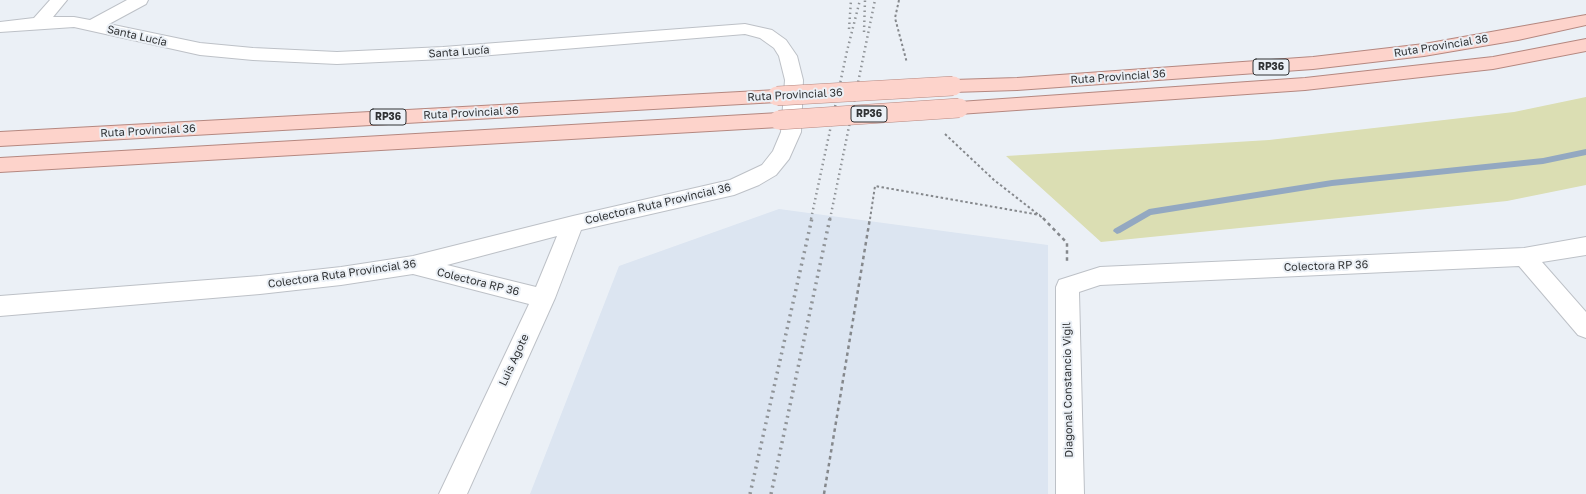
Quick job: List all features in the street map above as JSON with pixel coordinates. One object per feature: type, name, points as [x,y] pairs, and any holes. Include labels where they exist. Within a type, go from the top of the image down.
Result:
[{"type":"main road","name":"Ruta Provincial 36","points":[[0,139],[953,86],[1017,84],[1313,63],[1424,50],[1518,34],[1586,20]]},
{"type":"main road","name":"Ruta Provincial 36","points":[[0,165],[779,120],[1313,84],[1492,63],[1586,44]]},
{"type":"street","points":[[39,23],[59,0]]},
{"type":"street","points":[[93,26],[140,0]]},
{"type":"street","name":"Santa Lucía","points":[[0,27],[39,23],[74,22],[200,49],[253,54],[337,58],[443,53],[735,29],[755,31],[774,39],[784,50],[792,67],[794,80],[791,132],[782,154],[768,170]]},
{"type":"street","name":"Colectora Ruta Provincial 36","points":[[0,306],[267,284],[341,276],[412,265],[573,224],[734,187],[752,180],[768,170]]},
{"type":"street","name":"Luis Agote","points":[[453,494],[543,298],[573,224]]},
{"type":"street","name":"Colectora RP 36","points":[[1067,286],[1100,276],[1524,257],[1586,246]]},
{"type":"street","points":[[1524,257],[1586,328]]},
{"type":"street","name":"Colectora RP 36","points":[[412,265],[543,298]]},
{"type":"street","name":"Diagonal Constancio Vigil","points":[[1067,286],[1070,494]]},
{"type":"path","points":[[899,0],[896,18],[909,70]]},
{"type":"path","points":[[944,134],[994,180],[1040,215],[1067,243],[1067,286]]},
{"type":"path","points":[[824,494],[875,186],[1040,215]]},
{"type":"shaded area","points":[[779,209],[1048,245],[1048,494],[530,494],[619,266]]},
{"type":"green space","points":[[1586,97],[1586,185],[1507,201],[1101,242],[1006,156],[1269,140],[1514,112]]},
{"type":"waterway","points":[[1117,231],[1149,212],[1332,183],[1543,161],[1586,152]]},
{"type":"railway","points":[[849,29],[851,0]]},
{"type":"railway","points":[[811,219],[847,51],[860,0]]},
{"type":"railway","points":[[864,32],[865,0]]},
{"type":"railway","points":[[830,219],[875,0]]},
{"type":"railway","points":[[750,494],[812,218]]},
{"type":"railway","points":[[771,494],[830,218]]}]
